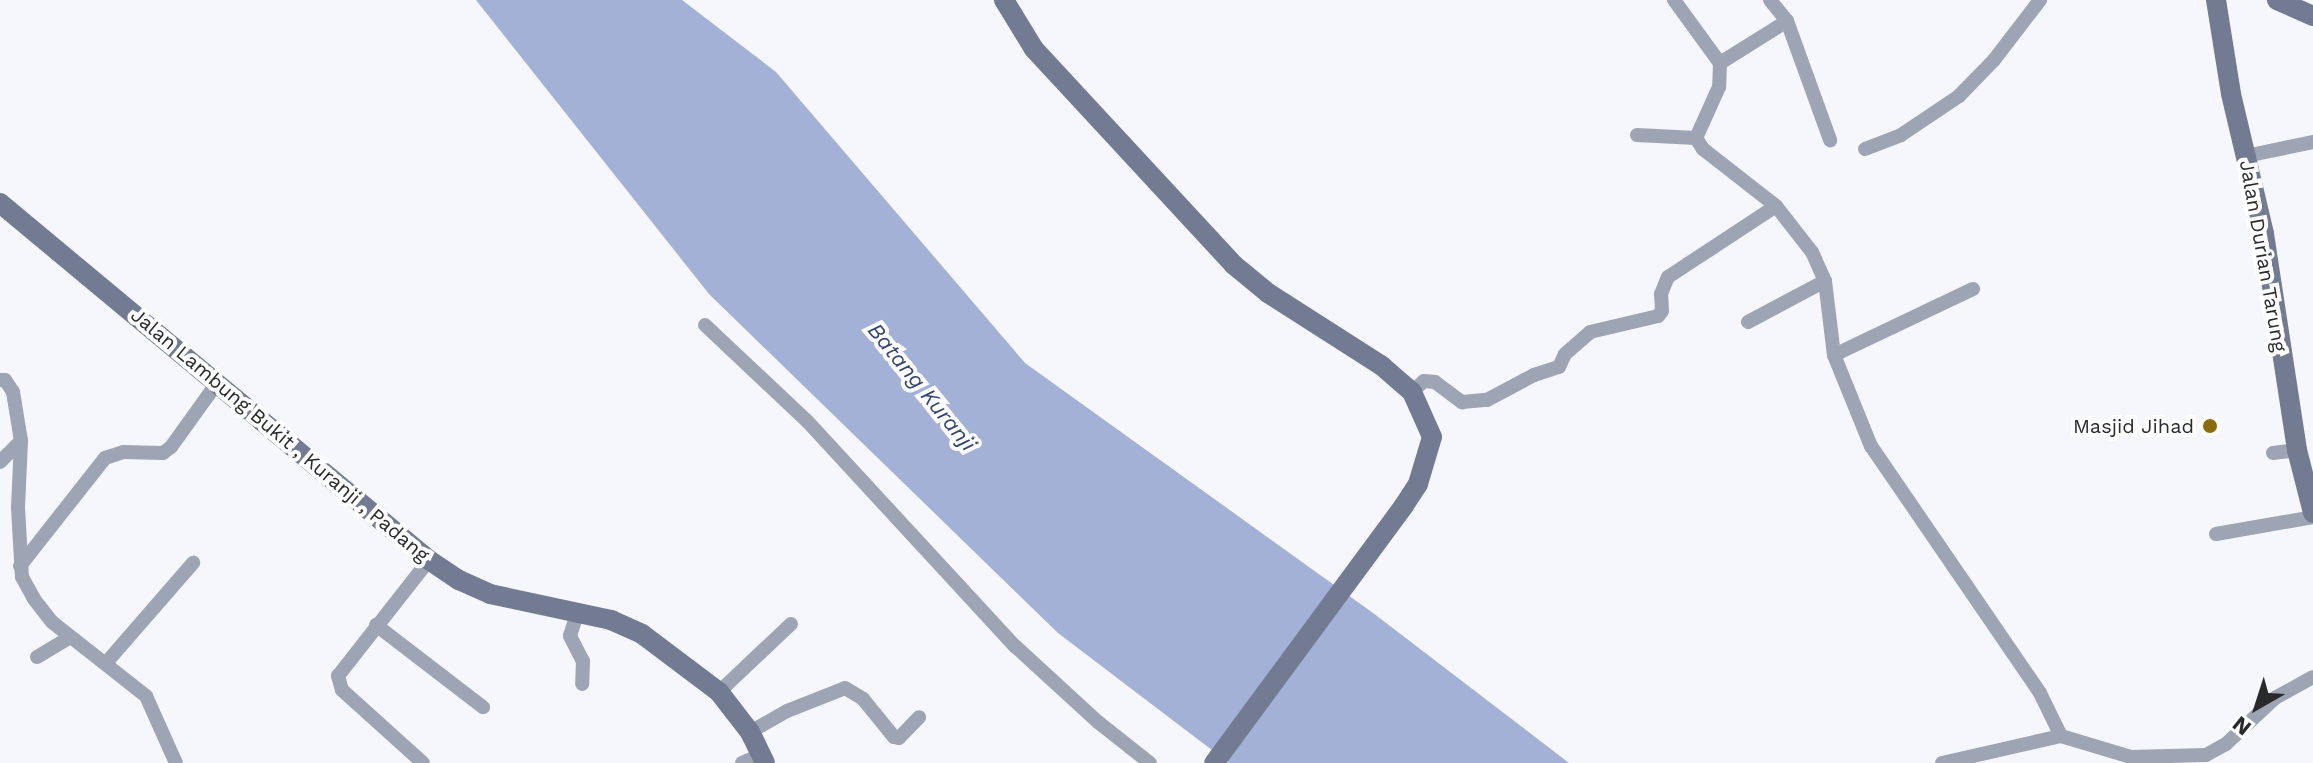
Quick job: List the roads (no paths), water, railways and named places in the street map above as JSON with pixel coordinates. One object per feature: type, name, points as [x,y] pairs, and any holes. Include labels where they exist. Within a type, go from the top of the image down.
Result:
[{"type":"street","points":[[1004,0],[1034,49],[1234,265],[1268,293],[1382,366],[1412,392],[1432,437],[1418,484],[1214,763]]},
{"type":"street","points":[[1674,0],[1720,63],[1719,87],[1696,138]]},
{"type":"street","points":[[1770,0],[1787,21],[1830,140]]},
{"type":"street","points":[[1865,149],[1901,135],[1959,96],[1994,60],[2040,0]]},
{"type":"street","name":"Jalan Durian Tarung","points":[[2216,0],[2222,51],[2264,234],[2297,450],[2313,515]]},
{"type":"street","points":[[2277,0],[2313,16]]},
{"type":"street","points":[[1720,63],[1787,21]]},
{"type":"street","points":[[1637,135],[1696,138]]},
{"type":"street","points":[[1696,138],[1703,149],[1776,206],[1803,239],[1825,281],[1834,355],[1871,446],[2032,681],[2061,736]]},
{"type":"street","points":[[2246,156],[2313,142]]},
{"type":"street","name":"Jalan Lambung Bukit , Kuranji , Padang","points":[[0,203],[429,560],[459,580],[490,594],[578,611],[611,620],[642,634],[719,692],[750,732],[756,760]]},
{"type":"street","points":[[1412,392],[1424,381],[1435,382],[1462,402],[1487,400],[1534,375],[1559,367],[1565,354],[1590,332],[1658,316],[1662,311],[1661,294],[1668,277],[1776,206]]},
{"type":"street","points":[[1748,322],[1825,281]]},
{"type":"street","points":[[1834,355],[1973,289]]},
{"type":"street","points":[[705,325],[808,422],[1015,646],[1098,722],[1150,763]]},
{"type":"street","points":[[0,380],[5,380],[13,392],[21,441],[20,566],[34,599],[70,637],[106,663],[152,705],[176,763]]},
{"type":"street","points":[[20,566],[105,458],[123,452],[163,453],[171,447],[217,383]]},
{"type":"street","points":[[0,462],[21,441]]},
{"type":"street","points":[[2273,453],[2297,450]]},
{"type":"street","points":[[2216,534],[2313,515]]},
{"type":"street","points":[[423,763],[342,690],[338,681],[340,672],[429,560]]},
{"type":"street","points":[[106,663],[193,563]]},
{"type":"street","points":[[578,611],[570,636],[583,661],[582,684]]},
{"type":"street","points":[[719,692],[791,624]]},
{"type":"street","points":[[376,625],[483,707]]},
{"type":"street","points":[[37,657],[70,637]]},
{"type":"street","points":[[1942,763],[1972,759],[2061,736],[2131,757],[2206,755],[2226,744],[2275,698],[2313,677]]},
{"type":"street","points":[[750,732],[787,711],[845,688],[863,699],[895,738],[919,717]]},
{"type":"water","name":"Batang Kuranji","points":[[476,0],[682,0],[776,72],[1025,363],[1373,613],[1569,763],[1229,763],[1058,633],[709,294]]},
{"type":"place","name":"Masjid Jihad","points":[[2210,426]]}]
